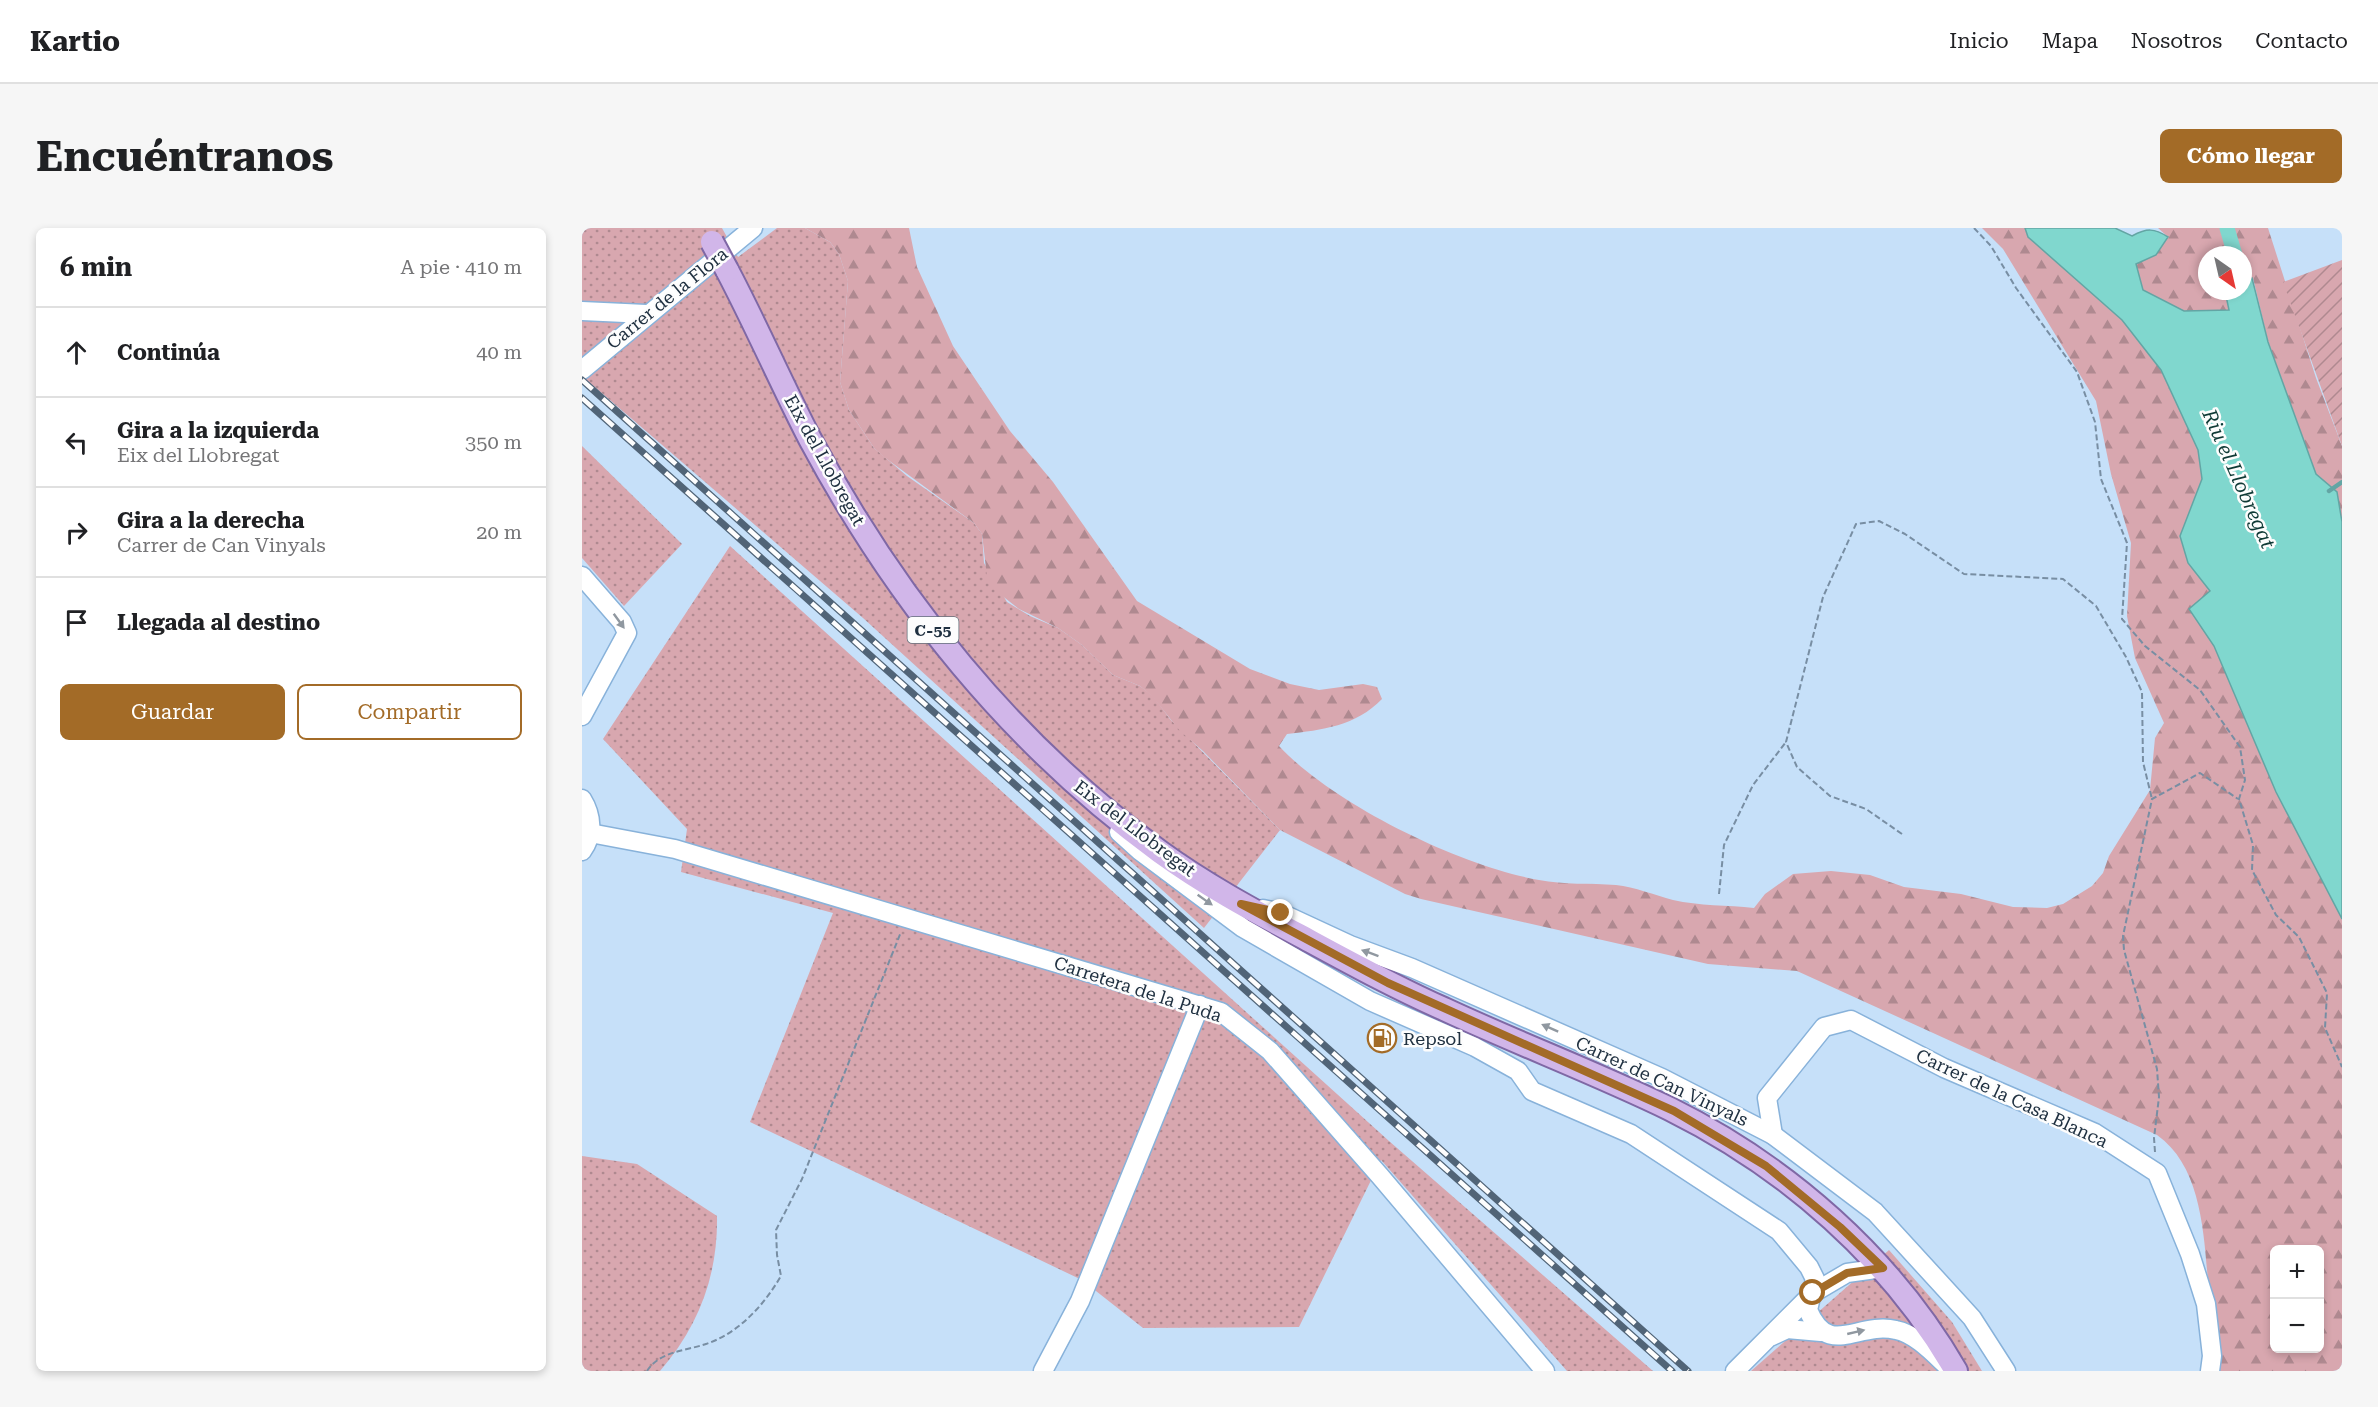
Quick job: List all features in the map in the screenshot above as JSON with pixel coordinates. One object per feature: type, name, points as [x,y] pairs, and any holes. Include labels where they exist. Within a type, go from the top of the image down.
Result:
[{"type":"main road","name":"Eix del Llobregat","points":[[709,235],[811,440],[894,580],[983,693],[1084,791],[1163,855],[1241,904],[1388,983],[1684,1117],[1766,1166],[1840,1227],[1883,1268],[1918,1312],[1954,1371]]},
{"type":"street","name":"Carrer de la Flora","points":[[582,370],[646,314],[753,228]]},
{"type":"street","points":[[582,311],[646,314]]},
{"type":"street","points":[[582,576],[622,622],[627,633],[582,716]]},
{"type":"street","points":[[1084,791],[1110,823],[1140,851],[1243,928],[1370,1001],[1475,1047],[1518,1071],[1532,1091],[1631,1134],[1779,1231],[1800,1256],[1815,1280],[1808,1310],[1821,1332]]},
{"type":"street","points":[[582,799],[590,819],[590,832],[582,851]]},
{"type":"street","name":"Carretera de la Puda","points":[[590,832],[675,849],[1221,1012],[1270,1052],[1380,1176],[1545,1371]]},
{"type":"street","name":"Carrer de Can Vinyals","points":[[1241,904],[1281,913],[1350,945],[1412,968],[1662,1078],[1773,1135],[1875,1212],[1972,1318],[2006,1371]]},
{"type":"street","points":[[1043,1371],[1080,1301],[1200,1005]]},
{"type":"street","name":"Carrer de la Casa Blanca","points":[[1773,1135],[1767,1098],[1824,1027],[1851,1020],[1944,1068],[2095,1133],[2157,1173]]},
{"type":"street","points":[[2157,1173],[2190,1254],[2206,1304],[2212,1356],[2210,1371]]},
{"type":"street","points":[[1735,1371],[1813,1293],[1847,1273],[1883,1268]]},
{"type":"street","points":[[1770,1336],[1787,1329],[1821,1332],[1834,1338],[1875,1328],[1898,1330],[1917,1339],[1954,1371]]},
{"type":"path","points":[[1974,228],[1991,246],[2016,288],[2077,372],[2095,422],[2101,478],[2127,543],[2122,619],[2145,646],[2200,690],[2240,747],[2245,780],[2239,799],[2253,845],[2252,870],[2276,915],[2299,937],[2327,993],[2325,1028],[2342,1067]]},
{"type":"path","points":[[1719,894],[1724,845],[1754,785],[1786,742],[1823,597],[1856,524],[1879,521],[1905,534],[1964,574],[2062,579],[2096,606],[2126,657],[2142,692],[2143,762],[2152,799],[2123,936],[2124,950],[2157,1069],[2159,1097],[2154,1137],[2157,1173]]},
{"type":"path","points":[[1786,742],[1797,767],[1830,796],[1866,809],[1902,834]]},
{"type":"path","points":[[2152,799],[2200,773],[2239,799]]},
{"type":"path","points":[[647,1371],[667,1354],[707,1344],[727,1333],[751,1316],[769,1297],[781,1276],[776,1230],[802,1179],[906,918]]},
{"type":"green space","points":[[582,228],[722,228],[738,257],[777,228],[805,228],[830,242],[839,254],[848,281],[840,382],[849,410],[874,448],[907,476],[974,523],[982,534],[984,563],[1007,602],[1030,616],[1058,628],[1082,645],[1113,675],[1140,686],[1153,696],[1170,719],[1280,830],[1204,928],[863,618],[582,376]]},
{"type":"green space","points":[[805,228],[909,228],[917,267],[953,346],[1010,431],[1053,482],[1137,601],[1250,669],[1290,684],[1319,690],[1363,684],[1377,687],[1382,699],[1361,715],[1338,725],[1287,734],[1279,746],[1302,768],[1364,810],[1436,847],[1507,873],[1548,882],[1623,886],[1683,902],[1754,908],[1765,894],[1793,874],[1831,871],[1870,875],[1904,887],[1961,894],[2013,907],[2047,908],[2063,904],[2092,886],[2103,873],[2109,856],[2150,790],[2155,738],[2164,723],[2135,658],[2127,616],[2131,543],[2111,474],[2096,401],[2003,249],[1982,228],[2025,228],[2028,237],[2122,320],[2161,370],[2198,450],[2202,479],[2180,536],[2188,563],[2210,591],[2189,609],[2214,646],[2276,792],[2342,919],[2342,1371],[2220,1371],[2199,1207],[2184,1166],[2173,1149],[2157,1135],[1797,971],[1708,964],[1421,899],[1405,894],[1280,830],[1203,751],[1180,731],[1152,696],[1140,686],[1113,675],[1082,645],[1058,628],[1019,609],[996,591],[987,577],[982,534],[974,523],[874,448],[849,410],[840,382],[848,281],[839,254],[830,242]]},
{"type":"green space","points":[[2158,228],[2268,228],[2316,378],[2342,446],[2342,522],[2337,492],[2316,474],[2268,341],[2252,278],[2252,246],[2198,246],[2198,300],[2227,300],[2229,310],[2184,311],[2143,290],[2136,264],[2156,255],[2168,237]]},
{"type":"green space","points":[[2342,260],[2342,446],[2283,282]]},
{"type":"green space","points":[[582,446],[682,544],[624,606],[582,558]]},
{"type":"green space","points":[[730,546],[1389,1141],[1653,1371],[1567,1371],[1381,1160],[1299,1327],[1143,1328],[1082,1280],[750,1122],[833,913],[681,872],[687,829],[603,739]]},
{"type":"green space","points":[[582,1156],[637,1164],[717,1216],[714,1259],[704,1299],[686,1336],[660,1371],[582,1371]]},
{"type":"green space","points":[[1889,1250],[1952,1322],[1982,1371],[1751,1371]]},
{"type":"water","name":"Riu el Llobregat","points":[[2025,228],[2115,228],[2132,236],[2150,230],[2163,234],[2168,237],[2156,255],[2136,264],[2143,290],[2184,311],[2229,310],[2227,300],[2252,300],[2252,278],[2268,342],[2316,474],[2337,492],[2342,522],[2342,919],[2276,792],[2214,646],[2189,609],[2210,591],[2188,563],[2180,536],[2202,479],[2198,450],[2161,370],[2122,320],[2028,237]]},
{"type":"waterway","points":[[2227,228],[2232,246]]},
{"type":"waterway","points":[[2329,491],[2342,482]]},
{"type":"railway","points":[[582,380],[1688,1371]]},
{"type":"railway","points":[[582,398],[1672,1371]]},
{"type":"place","name":"Repsol","points":[[1382,1038]]},
{"type":"route","points":[[1281,913],[1241,904],[1388,983],[1674,1111],[1766,1166],[1840,1227],[1883,1268],[1847,1273],[1813,1293]]}]
